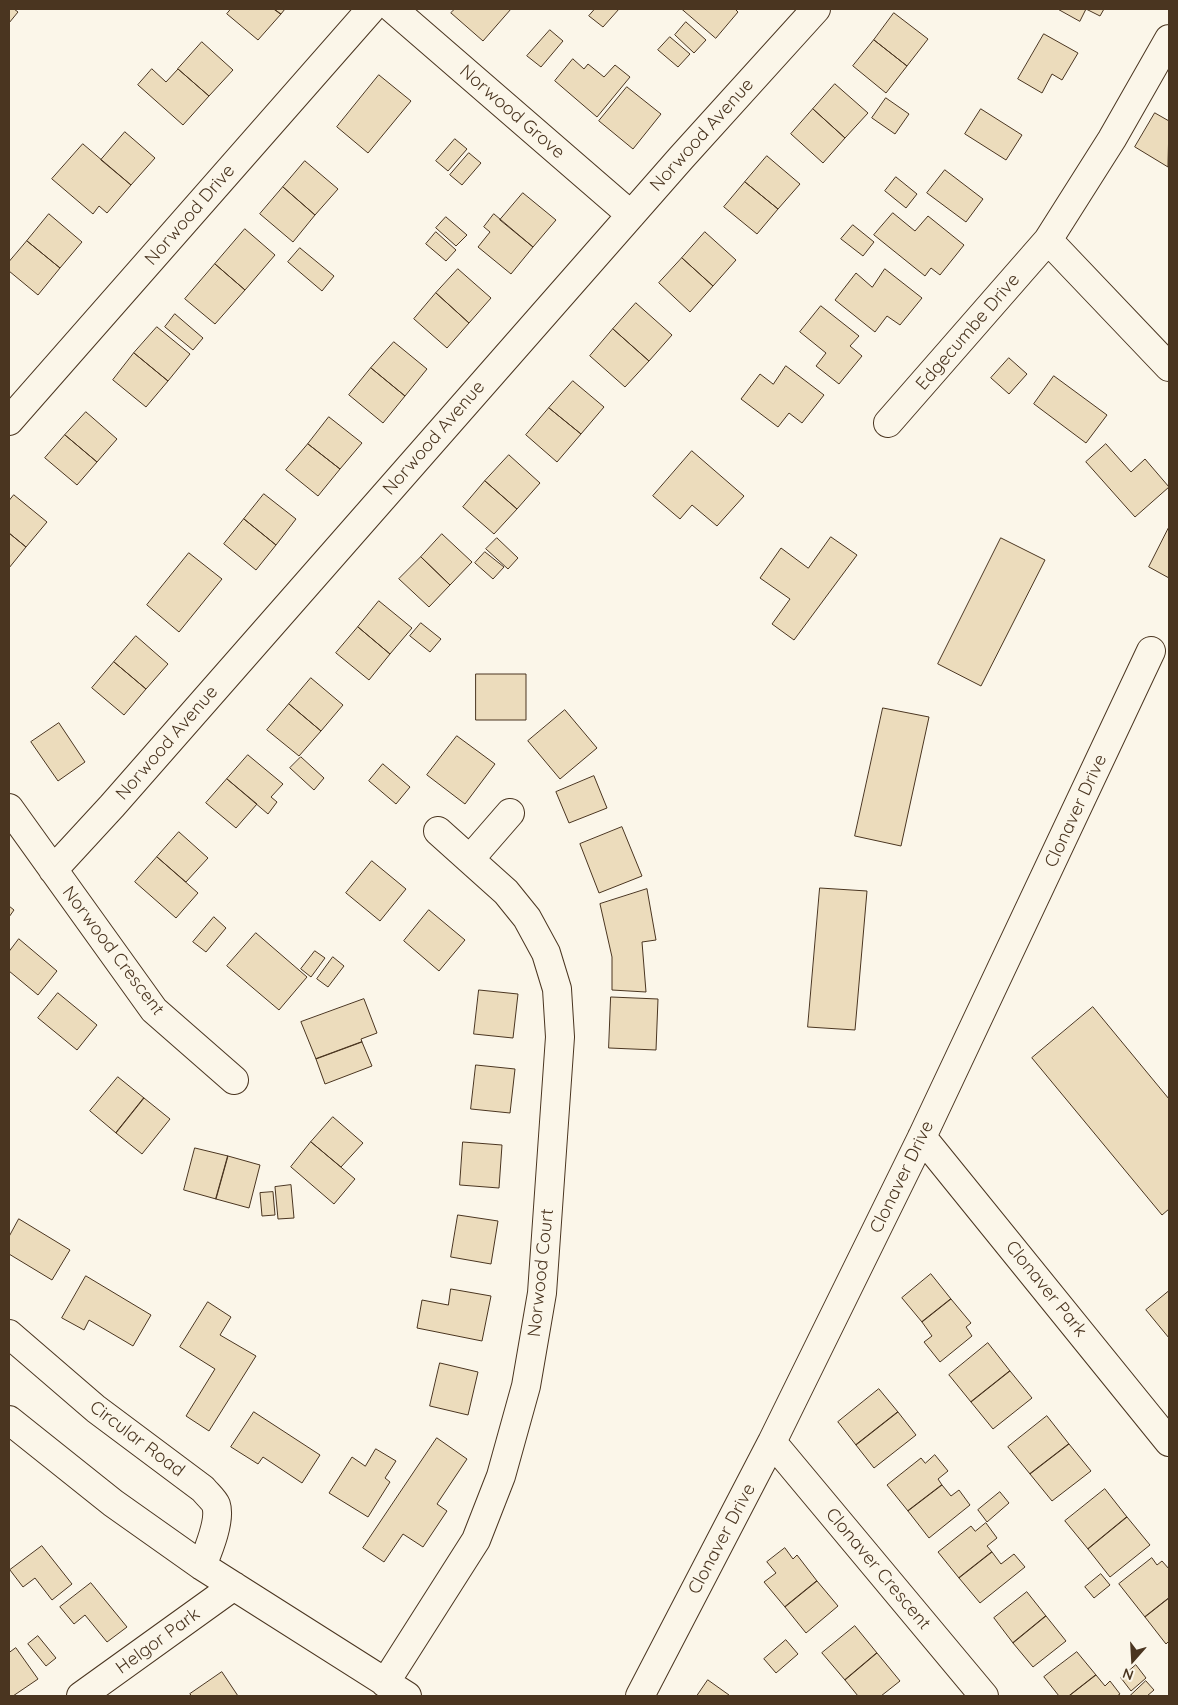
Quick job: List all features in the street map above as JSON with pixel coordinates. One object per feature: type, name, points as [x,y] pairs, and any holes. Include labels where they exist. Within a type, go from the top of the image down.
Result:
[{"type":"street","name":"Norwood Drive","points":[[9,421],[371,9]]},
{"type":"street","name":"Norwood Grove","points":[[393,9],[631,215]]},
{"type":"street","name":"Norwood Avenue","points":[[53,870],[118,799],[631,215],[816,9]]},
{"type":"street","name":"Edgecumbe Drive","points":[[888,423],[1048,240],[1112,139],[1169,39]]},
{"type":"street","points":[[1048,240],[1169,367]]},
{"type":"street","name":"Clonaver Drive","points":[[640,1696],[772,1442],[922,1137],[1152,651]]},
{"type":"street","name":"Norwood Crescent","points":[[9,808],[154,1010],[234,1080]]},
{"type":"street","points":[[470,859],[510,813]]},
{"type":"street","name":"Norwood Court","points":[[396,1689],[476,1540],[501,1476],[526,1386],[542,1293],[560,1037],[557,989],[546,953],[527,918],[506,892],[438,831]]},
{"type":"street","name":"Clonaver Park","points":[[922,1137],[1169,1442]]},
{"type":"street","name":"Circular Road","points":[[9,1334],[96,1409],[203,1489],[216,1505],[216,1522],[211,1544],[202,1566]]},
{"type":"street","points":[[9,1420],[113,1503],[202,1566],[396,1689]]},
{"type":"street","name":"Clonaver Crescent","points":[[772,1442],[984,1696]]},
{"type":"street","name":"Helgor Park","points":[[82,1696],[234,1586]]},
{"type":"building","points":[[9,9],[14,9],[18,12],[9,23]]},
{"type":"building","points":[[231,9],[274,9],[281,14],[258,40],[227,14]]},
{"type":"building","points":[[274,9],[285,9],[281,14]]},
{"type":"building","points":[[455,9],[511,9],[483,41],[451,13]]},
{"type":"building","points":[[595,9],[619,9],[603,27],[589,16]]},
{"type":"building","points":[[682,9],[735,9],[738,12],[716,38]]},
{"type":"building","points":[[1058,9],[1086,9],[1080,21]]},
{"type":"building","points":[[1086,9],[1104,9],[1100,16]]},
{"type":"building","points":[[894,13],[928,39],[907,66],[874,40]]},
{"type":"building","points":[[686,22],[706,40],[694,53],[675,35]]},
{"type":"building","points":[[550,30],[563,41],[541,67],[527,56]]},
{"type":"building","points":[[1044,34],[1078,53],[1062,80],[1052,74],[1042,93],[1018,79]]},
{"type":"building","points":[[670,37],[690,54],[678,67],[658,50]]},
{"type":"building","points":[[874,40],[907,66],[886,93],[853,66]]},
{"type":"building","points":[[202,42],[233,70],[209,96],[178,69]]},
{"type":"building","points":[[573,59],[584,69],[588,64],[604,77],[615,65],[630,77],[597,117],[555,81]]},
{"type":"building","points":[[152,69],[166,82],[178,69],[209,96],[183,125],[138,85]]},
{"type":"building","points":[[379,75],[411,101],[368,153],[337,127]]},
{"type":"building","points":[[835,84],[868,113],[845,138],[813,109]]},
{"type":"building","points":[[627,87],[661,114],[633,149],[599,121]]},
{"type":"building","points":[[886,98],[909,114],[895,134],[872,118]]},
{"type":"building","points":[[813,109],[845,138],[823,163],[791,134]]},
{"type":"building","points":[[981,109],[1022,135],[1006,160],[965,134]]},
{"type":"building","points":[[1155,113],[1169,121],[1168,167],[1135,147]]},
{"type":"building","points":[[125,132],[155,158],[131,185],[101,160]]},
{"type":"building","points":[[455,139],[467,149],[448,171],[436,161]]},
{"type":"building","points":[[83,144],[131,185],[107,213],[99,206],[93,214],[52,179]]},
{"type":"building","points":[[469,153],[481,163],[462,185],[450,175]]},
{"type":"building","points":[[767,156],[800,184],[778,209],[745,182]]},
{"type":"building","points":[[305,161],[338,189],[315,215],[283,187]]},
{"type":"building","points":[[945,170],[983,199],[966,222],[927,193]]},
{"type":"building","points":[[896,177],[917,194],[906,208],[885,191]]},
{"type":"building","points":[[745,182],[778,209],[757,234],[724,207]]},
{"type":"building","points":[[283,187],[315,215],[293,242],[260,214]]},
{"type":"building","points":[[523,193],[556,220],[533,247],[500,220]]},
{"type":"building","points":[[893,213],[915,231],[928,216],[964,245],[940,275],[931,268],[925,276],[874,235]]},
{"type":"building","points":[[49,214],[82,242],[60,268],[27,241]]},
{"type":"building","points":[[494,214],[533,247],[511,274],[478,247],[490,232],[484,227]]},
{"type":"building","points":[[446,217],[467,235],[456,246],[436,228]]},
{"type":"building","points":[[853,225],[874,242],[863,256],[841,239]]},
{"type":"building","points":[[245,229],[275,255],[245,290],[215,264]]},
{"type":"building","points":[[436,232],[456,250],[446,261],[426,244]]},
{"type":"building","points":[[705,232],[736,260],[713,286],[682,258]]},
{"type":"building","points":[[27,241],[60,268],[38,295],[9,271],[9,262]]},
{"type":"building","points":[[300,248],[334,276],[322,291],[288,262]]},
{"type":"building","points":[[682,258],[713,286],[690,312],[659,283]]},
{"type":"building","points":[[215,264],[245,290],[215,324],[185,299]]},
{"type":"building","points":[[458,269],[491,298],[469,323],[436,293]]},
{"type":"building","points":[[885,269],[922,298],[900,325],[887,316],[875,332],[835,300],[856,273],[872,287]]},
{"type":"building","points":[[436,293],[469,323],[447,348],[414,319]]},
{"type":"building","points":[[636,303],[672,335],[649,361],[613,329]]},
{"type":"building","points":[[821,306],[859,336],[850,346],[862,356],[839,384],[816,366],[826,353],[800,332]]},
{"type":"building","points":[[175,314],[203,338],[193,350],[165,327]]},
{"type":"building","points":[[157,327],[190,354],[168,381],[134,353]]},
{"type":"building","points":[[613,329],[649,361],[625,387],[590,356]]},
{"type":"building","points":[[394,342],[427,369],[405,396],[371,368]]},
{"type":"building","points":[[134,353],[168,381],[146,407],[113,380]]},
{"type":"building","points":[[1009,358],[1027,374],[1009,394],[991,378]]},
{"type":"building","points":[[786,366],[824,395],[802,423],[789,413],[778,427],[741,399],[760,374],[773,384]]},
{"type":"building","points":[[371,368],[405,396],[383,423],[349,395]]},
{"type":"building","points":[[1054,376],[1107,415],[1086,443],[1034,404]]},
{"type":"building","points":[[573,381],[604,407],[581,434],[549,408]]},
{"type":"building","points":[[549,408],[581,434],[557,462],[526,435]]},
{"type":"building","points":[[86,412],[117,439],[97,462],[65,435]]},
{"type":"building","points":[[329,417],[362,443],[340,469],[308,444]]},
{"type":"building","points":[[65,435],[97,462],[77,485],[45,458]]},
{"type":"building","points":[[308,444],[340,469],[318,496],[286,470]]},
{"type":"building","points":[[1106,444],[1131,472],[1145,459],[1169,487],[1135,517],[1086,462]]},
{"type":"building","points":[[692,451],[744,496],[717,526],[692,505],[680,519],[653,496]]},
{"type":"building","points":[[509,455],[540,483],[517,509],[485,481]]},
{"type":"building","points":[[485,481],[517,509],[494,534],[463,507]]},
{"type":"building","points":[[264,494],[296,519],[276,545],[244,519]]},
{"type":"building","points":[[14,495],[47,522],[26,547],[9,533],[9,501]]},
{"type":"building","points":[[244,519],[276,545],[256,570],[224,544]]},
{"type":"building","points":[[1169,527],[1169,578],[1149,567]]},
{"type":"building","points":[[9,533],[26,547],[9,568]]},
{"type":"building","points":[[442,534],[472,562],[450,585],[421,557]]},
{"type":"building","points":[[831,537],[857,555],[794,640],[772,624],[790,599],[760,578],[781,548],[808,568]]},
{"type":"building","points":[[497,538],[518,558],[508,569],[486,549]]},
{"type":"building","points":[[1001,538],[1045,560],[981,686],[938,664]]},
{"type":"building","points":[[485,552],[504,567],[493,579],[475,563]]},
{"type":"building","points":[[189,553],[222,579],[179,632],[147,605]]},
{"type":"building","points":[[421,557],[450,585],[429,607],[399,579]]},
{"type":"building","points":[[379,601],[412,628],[390,654],[358,627]]},
{"type":"building","points":[[421,623],[441,639],[430,652],[410,636]]},
{"type":"building","points":[[358,627],[390,654],[369,680],[336,653]]},
{"type":"building","points":[[136,636],[168,664],[146,689],[114,662]]},
{"type":"building","points":[[114,662],[146,689],[124,715],[92,688]]},
{"type":"building","points":[[476,674],[526,674],[526,720],[476,720]]},
{"type":"building","points":[[311,678],[343,705],[321,731],[289,704]]},
{"type":"building","points":[[289,704],[321,731],[299,756],[267,730]]},
{"type":"building","points":[[883,708],[929,717],[901,846],[855,836]]},
{"type":"building","points":[[565,710],[597,748],[560,779],[528,741]]},
{"type":"building","points":[[59,723],[85,762],[58,781],[31,742]]},
{"type":"building","points":[[457,736],[495,764],[465,804],[427,775]]},
{"type":"building","points":[[248,755],[283,784],[271,797],[277,802],[268,814],[227,779]]},
{"type":"building","points":[[301,757],[324,778],[314,790],[290,768]]},
{"type":"building","points":[[383,764],[410,787],[396,804],[369,781]]},
{"type":"building","points":[[594,776],[607,808],[569,823],[556,792]]},
{"type":"building","points":[[227,779],[257,804],[236,828],[206,803]]},
{"type":"building","points":[[622,827],[642,876],[599,893],[580,844]]},
{"type":"building","points":[[179,832],[208,858],[186,882],[157,857]]},
{"type":"building","points":[[157,857],[198,893],[176,918],[135,882]]},
{"type":"building","points":[[372,861],[406,889],[380,921],[346,893]]},
{"type":"building","points":[[820,888],[867,891],[855,1030],[808,1027]]},
{"type":"building","points":[[647,889],[656,940],[642,942],[646,992],[612,990],[612,957],[600,904]]},
{"type":"building","points":[[9,906],[14,910],[9,917]]},
{"type":"building","points":[[429,910],[465,940],[439,971],[404,941]]},
{"type":"building","points":[[214,917],[226,928],[206,952],[193,942]]},
{"type":"building","points":[[256,933],[307,977],[279,1010],[227,966]]},
{"type":"building","points":[[19,939],[57,971],[38,995],[9,971],[9,952]]},
{"type":"building","points":[[315,951],[325,958],[311,977],[301,969]]},
{"type":"building","points":[[333,957],[344,966],[328,987],[317,979]]},
{"type":"building","points":[[479,990],[518,994],[513,1038],[474,1034]]},
{"type":"building","points":[[58,993],[97,1025],[77,1050],[38,1018]]},
{"type":"building","points":[[611,997],[658,999],[656,1050],[609,1048]]},
{"type":"building","points":[[364,999],[377,1033],[361,1039],[362,1042],[316,1059],[301,1022]]},
{"type":"building","points":[[1093,1007],[1169,1099],[1169,1209],[1162,1215],[1032,1058]]},
{"type":"building","points":[[362,1042],[372,1066],[325,1084],[316,1059]]},
{"type":"building","points":[[476,1065],[515,1069],[510,1113],[471,1109]]},
{"type":"building","points":[[118,1077],[144,1098],[116,1133],[90,1111]]},
{"type":"building","points":[[144,1098],[170,1119],[142,1154],[116,1133]]},
{"type":"building","points":[[333,1117],[363,1143],[341,1167],[311,1142]]},
{"type":"building","points":[[311,1142],[355,1179],[334,1204],[291,1167]]},
{"type":"building","points":[[463,1142],[502,1145],[499,1188],[460,1185]]},
{"type":"building","points":[[195,1148],[228,1156],[216,1199],[184,1190]]},
{"type":"building","points":[[228,1156],[260,1165],[249,1208],[216,1199]]},
{"type":"building","points":[[291,1185],[294,1218],[278,1219],[275,1187]]},
{"type":"building","points":[[273,1192],[275,1215],[262,1216],[260,1193]]},
{"type":"building","points":[[458,1215],[498,1221],[491,1264],[451,1257]]},
{"type":"building","points":[[19,1219],[70,1250],[52,1280],[9,1254],[9,1237]]},
{"type":"building","points":[[931,1274],[951,1299],[922,1322],[902,1298]]},
{"type":"building","points":[[86,1276],[151,1315],[133,1346],[89,1320],[84,1330],[62,1318]]},
{"type":"building","points":[[451,1289],[491,1296],[482,1341],[417,1328],[422,1300],[448,1305]]},
{"type":"building","points":[[1169,1291],[1169,1338],[1146,1310]]},
{"type":"building","points":[[951,1299],[971,1323],[966,1327],[972,1336],[940,1362],[924,1342],[932,1336],[922,1322]]},
{"type":"building","points":[[208,1302],[231,1317],[220,1335],[256,1356],[209,1431],[186,1416],[215,1369],[180,1347]]},
{"type":"building","points":[[988,1343],[1010,1371],[971,1402],[949,1375]]},
{"type":"building","points":[[440,1363],[478,1372],[468,1415],[430,1406]]},
{"type":"building","points":[[1010,1371],[1032,1398],[993,1429],[971,1402]]},
{"type":"building","points":[[879,1389],[898,1412],[856,1445],[838,1422]]},
{"type":"building","points":[[254,1412],[320,1455],[302,1483],[263,1457],[258,1464],[231,1447]]},
{"type":"building","points":[[898,1412],[916,1435],[874,1468],[856,1445]]},
{"type":"building","points":[[1047,1416],[1069,1444],[1030,1474],[1008,1447]]},
{"type":"building","points":[[437,1438],[467,1459],[437,1504],[447,1511],[423,1547],[403,1534],[384,1562],[363,1548]]},
{"type":"building","points":[[1069,1444],[1091,1471],[1052,1501],[1030,1474]]},
{"type":"building","points":[[376,1449],[396,1461],[385,1478],[390,1482],[368,1517],[329,1493],[352,1457],[365,1466]]},
{"type":"building","points":[[935,1455],[948,1471],[938,1479],[942,1485],[908,1511],[887,1485],[921,1458],[925,1463]]},
{"type":"building","points":[[942,1485],[951,1496],[959,1490],[970,1505],[929,1538],[908,1511]]},
{"type":"building","points":[[1105,1489],[1127,1517],[1088,1549],[1065,1521]]},
{"type":"building","points":[[1000,1492],[1009,1503],[987,1522],[978,1510]]},
{"type":"building","points":[[1127,1517],[1150,1545],[1110,1577],[1088,1549]]},
{"type":"building","points":[[986,1523],[997,1538],[987,1546],[992,1552],[959,1578],[938,1552],[971,1526],[975,1531]]},
{"type":"building","points":[[42,1546],[72,1584],[52,1600],[35,1578],[23,1587],[10,1570]]},
{"type":"building","points":[[785,1548],[793,1559],[797,1555],[817,1581],[785,1607],[764,1582],[776,1573],[767,1562]]},
{"type":"building","points":[[992,1552],[1001,1564],[1014,1554],[1025,1567],[980,1603],[959,1578]]},
{"type":"building","points":[[1152,1558],[1157,1565],[1162,1561],[1169,1569],[1169,1598],[1145,1617],[1119,1584]]},
{"type":"building","points":[[1101,1574],[1110,1585],[1094,1598],[1085,1587]]},
{"type":"building","points":[[817,1581],[838,1606],[806,1633],[785,1607]]},
{"type":"building","points":[[91,1583],[127,1627],[107,1642],[85,1615],[74,1624],[60,1607]]},
{"type":"building","points":[[1027,1592],[1046,1616],[1013,1643],[994,1618]]},
{"type":"building","points":[[1169,1598],[1169,1641],[1166,1644],[1145,1617]]},
{"type":"building","points":[[1046,1616],[1066,1641],[1033,1667],[1013,1643]]},
{"type":"building","points":[[855,1626],[877,1653],[845,1680],[822,1653]]},
{"type":"building","points":[[38,1636],[56,1658],[46,1666],[28,1644]]},
{"type":"building","points":[[786,1640],[798,1654],[776,1673],[764,1659]]},
{"type":"building","points":[[16,1648],[38,1679],[13,1696],[10,1696],[9,1653]]},
{"type":"building","points":[[1077,1652],[1096,1675],[1069,1696],[1059,1696],[1044,1677]]},
{"type":"building","points":[[877,1653],[900,1681],[881,1696],[858,1696],[845,1680]]},
{"type":"building","points":[[1136,1665],[1146,1678],[1131,1691],[1121,1678]]},
{"type":"building","points":[[222,1672],[238,1696],[192,1696],[190,1694]]},
{"type":"building","points":[[1096,1675],[1105,1686],[1110,1681],[1120,1694],[1117,1696],[1069,1696]]},
{"type":"building","points":[[708,1680],[729,1695],[697,1696]]},
{"type":"building","points":[[1146,1681],[1154,1690],[1147,1696],[1130,1696]]}]
